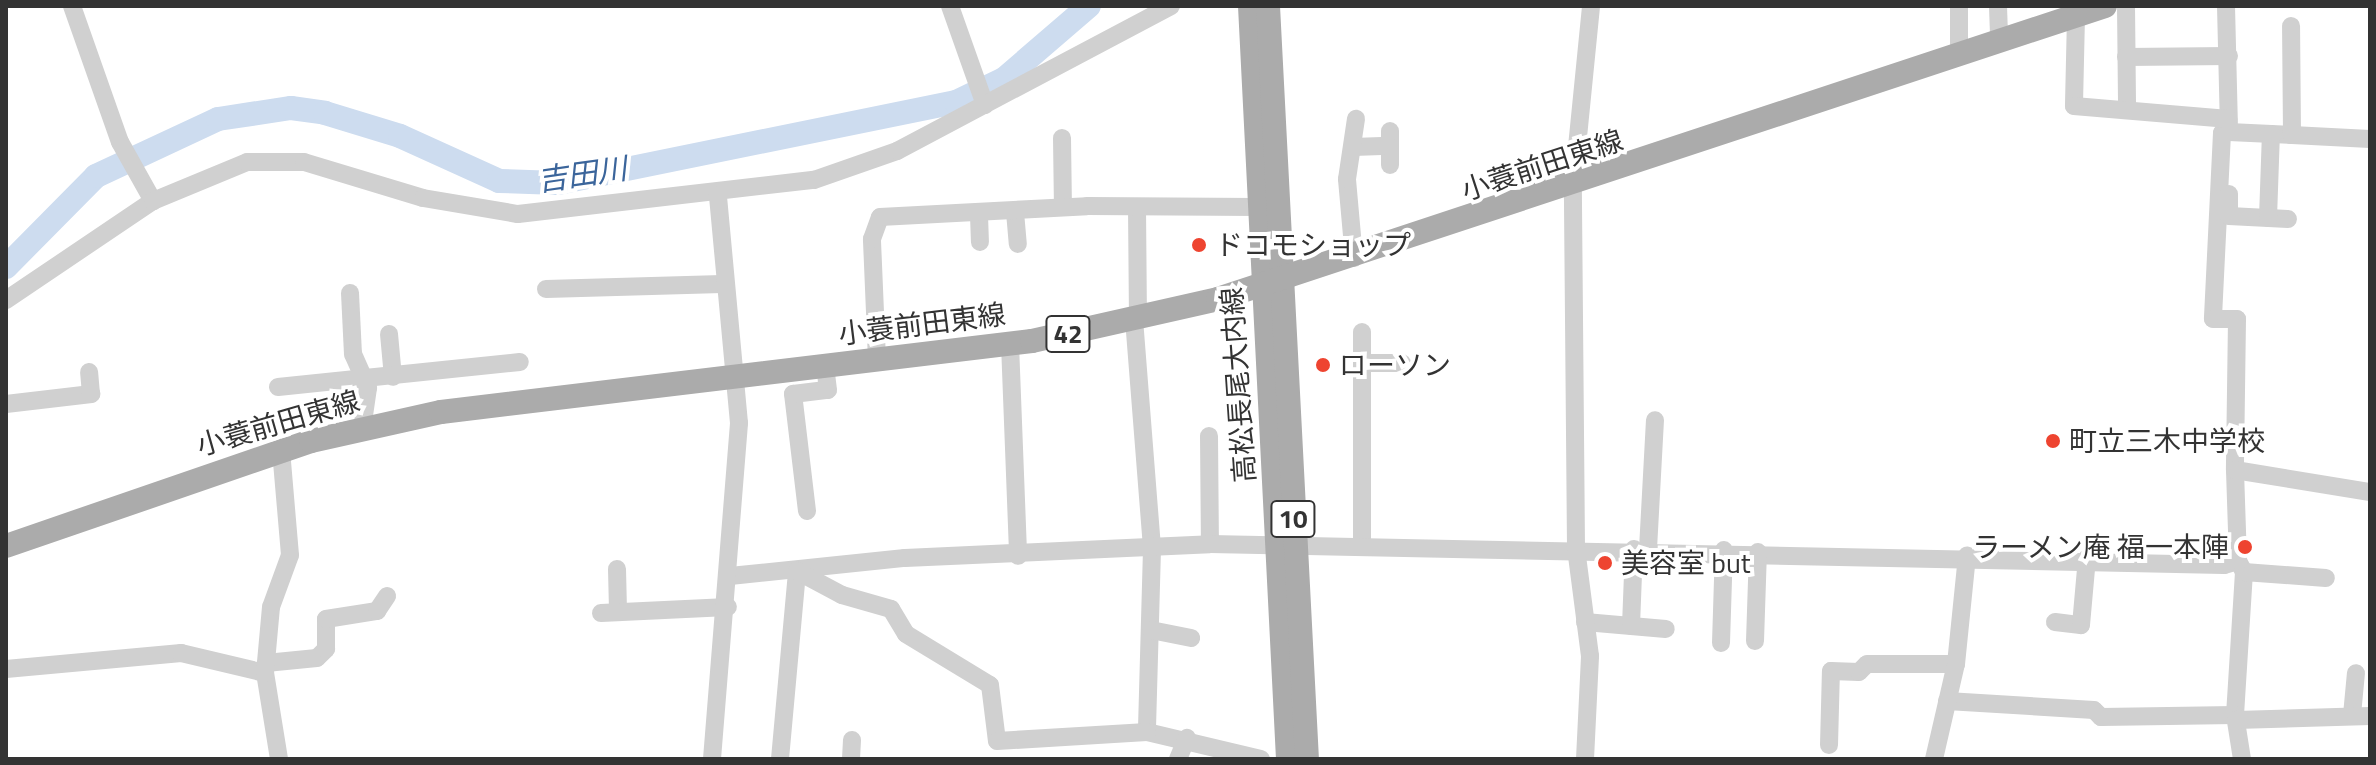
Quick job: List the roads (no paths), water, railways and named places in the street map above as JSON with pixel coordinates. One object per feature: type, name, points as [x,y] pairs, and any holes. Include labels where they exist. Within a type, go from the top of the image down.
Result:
[{"type":"main road","name":"高松長尾大内線","points":[[1250,6],[1258,207],[1273,282]]},
{"type":"main road","name":"高松長尾大内線","points":[[1268,6],[1273,282],[1286,545],[1288,759]]},
{"type":"main road","name":"小蓑前田東線","points":[[6,546],[281,450],[441,412],[1010,344],[1136,318],[1354,258],[1959,56],[2074,13],[2105,6]]},
{"type":"main road","name":"高松長尾大内線","points":[[1286,545],[1307,759]]},
{"type":"street","points":[[72,6],[120,142],[150,195]]},
{"type":"street","points":[[950,6],[967,72],[982,101]]},
{"type":"street","points":[[6,300],[150,195],[218,169],[266,159],[304,162],[486,213],[718,195],[854,169],[1171,6]]},
{"type":"street","points":[[1585,759],[1585,622],[1576,548],[1573,187],[1591,6]]},
{"type":"street","points":[[1959,6],[1959,56]]},
{"type":"street","points":[[1998,6],[1999,42]]},
{"type":"street","points":[[2126,6],[2127,110]]},
{"type":"street","points":[[2226,6],[2229,216],[2288,219]]},
{"type":"street","points":[[2074,13],[2074,106],[2127,110],[2271,134],[2370,139]]},
{"type":"street","points":[[2291,26],[2292,135]]},
{"type":"street","points":[[2126,57],[2229,56]]},
{"type":"street","points":[[1354,258],[1347,179],[1356,119]]},
{"type":"street","points":[[2229,128],[2222,133],[2213,319],[2237,319],[2235,470],[2241,566],[2236,717],[2242,759]]},
{"type":"street","points":[[2268,218],[2271,134]]},
{"type":"street","points":[[1062,138],[1063,207]]},
{"type":"street","points":[[1353,147],[1390,138],[1390,165]]},
{"type":"street","points":[[712,759],[728,607],[739,423],[722,284],[718,195]]},
{"type":"street","points":[[877,360],[873,226],[880,217],[979,215],[1063,207],[1258,207]]},
{"type":"street","points":[[1137,207],[1136,318],[1152,549],[1147,732]]},
{"type":"street","points":[[1015,212],[1018,244]]},
{"type":"street","points":[[979,215],[980,242]]},
{"type":"street","points":[[545,288],[722,284]]},
{"type":"street","points":[[350,293],[353,354],[366,380],[362,429]]},
{"type":"street","points":[[1362,332],[1362,546]]},
{"type":"street","points":[[389,334],[393,377]]},
{"type":"street","points":[[1010,344],[1018,556]]},
{"type":"street","points":[[278,387],[520,362]]},
{"type":"street","points":[[1362,363],[1402,363]]},
{"type":"street","points":[[807,511],[793,394],[828,390],[825,365]]},
{"type":"street","points":[[6,404],[91,394],[89,372]]},
{"type":"street","points":[[1631,626],[1655,420]]},
{"type":"street","points":[[1209,436],[1210,544]]},
{"type":"street","points":[[279,759],[266,668],[271,607],[290,555],[281,450]]},
{"type":"street","points":[[2235,470],[2370,492]]},
{"type":"street","points":[[730,576],[1210,544],[2087,558],[2241,566],[2326,578]]},
{"type":"street","points":[[1721,643],[1724,550]]},
{"type":"street","points":[[1755,641],[1758,552]]},
{"type":"street","points":[[1934,759],[1956,664],[1967,556]]},
{"type":"street","points":[[2055,622],[2081,625],[2087,558]]},
{"type":"street","points":[[617,569],[610,612],[728,607]]},
{"type":"street","points":[[797,571],[891,609],[906,634],[990,685],[997,741],[1147,732],[1187,738],[1261,759]]},
{"type":"street","points":[[780,759],[797,571]]},
{"type":"street","points":[[6,669],[181,653],[266,668],[317,658],[326,649],[326,619],[377,611],[387,596]]},
{"type":"street","points":[[1585,622],[1666,629]]},
{"type":"street","points":[[1151,630],[1191,638]]},
{"type":"street","points":[[1829,745],[1831,671],[1956,664]]},
{"type":"street","points":[[1947,701],[2094,710],[2101,717],[2345,721],[2361,715],[2356,673]]},
{"type":"street","points":[[1178,759],[1187,738]]},
{"type":"street","points":[[851,759],[852,740]]},
{"type":"waterway","name":"吉田川","points":[[6,267],[96,176],[218,119],[291,108],[325,113],[400,136],[499,181],[558,183],[956,102],[1004,79],[1089,6]]},
{"type":"place","name":"ドコモショップ","points":[[1199,245]]},
{"type":"place","name":"ローソン","points":[[1323,365]]},
{"type":"place","name":"町立三木中学校","points":[[2053,441]]},
{"type":"place","name":"ラーメン庵 福一本陣","points":[[2245,547]]},
{"type":"place","name":"美容室 but","points":[[1605,563]]}]
